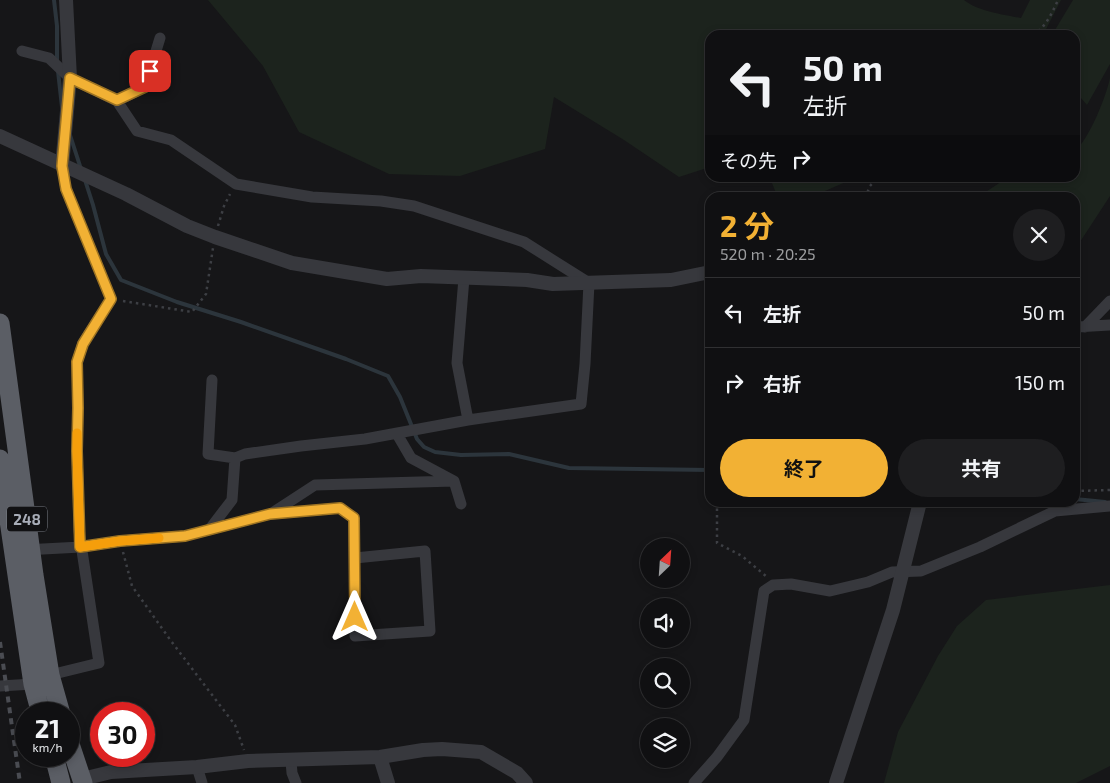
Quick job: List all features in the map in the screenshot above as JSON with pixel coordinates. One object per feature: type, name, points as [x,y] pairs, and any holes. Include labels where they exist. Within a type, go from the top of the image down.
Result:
[{"type":"highway","name":"248","points":[[0,323],[50,675],[58,702]]},
{"type":"highway","name":"248","points":[[0,459],[33,684],[38,702]]},
{"type":"highway","points":[[57,767],[61,783]]},
{"type":"highway","points":[[78,767],[83,781]]},
{"type":"street","points":[[50,675],[99,663],[92,610],[80,547],[77,362],[83,344],[111,299],[66,189],[62,166],[70,78],[66,0]]},
{"type":"street","points":[[117,100],[145,87],[160,38]]},
{"type":"street","points":[[22,51],[49,58],[70,78],[117,100],[137,131],[171,140],[236,184],[312,197],[381,201],[414,206],[524,242],[589,283]]},
{"type":"street","points":[[0,136],[95,180],[187,226],[292,263],[387,279],[421,276],[527,280],[553,284],[671,280],[705,273]]},
{"type":"street","points":[[464,278],[457,363],[468,420]]},
{"type":"street","points":[[212,380],[208,454],[235,458],[245,454],[365,439],[468,420],[581,404],[589,283]]},
{"type":"street","points":[[1080,327],[1110,301]]},
{"type":"street","points":[[1080,327],[1110,324]]},
{"type":"street","points":[[397,434],[411,458],[454,481],[461,504]]},
{"type":"street","points":[[209,530],[232,500],[235,458]]},
{"type":"street","points":[[270,514],[315,485],[454,481]]},
{"type":"street","points":[[694,783],[717,757],[744,720],[764,590],[773,585],[791,584],[830,591],[868,582],[892,572],[921,571],[980,547],[1055,511],[1110,506]]},
{"type":"street","points":[[836,783],[893,610],[919,507]]},
{"type":"street","points":[[13,550],[80,547],[120,541],[185,536],[270,514],[340,508],[354,518],[355,636],[430,631],[425,551],[355,558]]},
{"type":"street","points":[[0,686],[33,684]]},
{"type":"street","points":[[83,781],[111,772],[197,767],[248,761],[380,758],[423,750],[442,749],[482,752],[517,773],[526,783]]},
{"type":"street","points":[[380,758],[388,783]]},
{"type":"street","points":[[290,761],[296,783]]},
{"type":"street","points":[[197,767],[202,783]]},
{"type":"path","points":[[1041,30],[1050,17],[1058,0]]},
{"type":"path","points":[[111,299],[192,312],[206,294],[215,237],[224,206],[236,184]]},
{"type":"path","points":[[1080,491],[1110,490]]},
{"type":"path","points":[[717,507],[718,543],[742,556],[773,585]]},
{"type":"path","points":[[120,541],[132,586],[235,725],[248,761]]},
{"type":"shaded area","points":[[208,0],[964,0],[984,10],[1021,18],[1030,0],[1061,0],[1046,30],[705,30],[705,169],[679,177],[624,140],[554,97],[545,149],[460,176],[389,174],[299,132],[263,66]]},
{"type":"shaded area","points":[[1073,0],[1110,0],[1110,64],[1087,105],[1080,97],[1080,30],[1055,30]]},
{"type":"shaded area","points":[[1110,78],[1110,196],[1080,242],[1080,192],[986,192],[1001,182],[1080,182],[1080,145],[1086,137],[1105,96]]},
{"type":"shaded area","points":[[772,182],[846,182],[823,192],[776,192]]},
{"type":"shaded area","points":[[1110,585],[1110,766],[1076,783],[884,783],[898,732],[938,656],[957,626],[986,600]]},
{"type":"waterway","points":[[54,0],[57,26],[57,62]]},
{"type":"waterway","points":[[58,71],[62,107]]},
{"type":"waterway","points":[[70,135],[81,169]]},
{"type":"waterway","points":[[85,180],[106,254],[121,280],[177,302],[241,322],[346,359],[388,376],[400,397],[417,439],[424,447],[435,452],[461,455],[509,454],[569,468],[705,470]]},
{"type":"waterway","points":[[1080,500],[1105,502]]},
{"type":"railway","points":[[0,642],[20,783]]},
{"type":"slow traffic","points":[[77,433],[80,547],[159,538]]},
{"type":"route","points":[[150,71],[145,87],[117,100],[70,78],[62,166],[66,189],[111,299],[83,344],[77,362],[80,547],[120,541],[185,536],[270,514],[340,508],[354,518],[355,617]]}]
